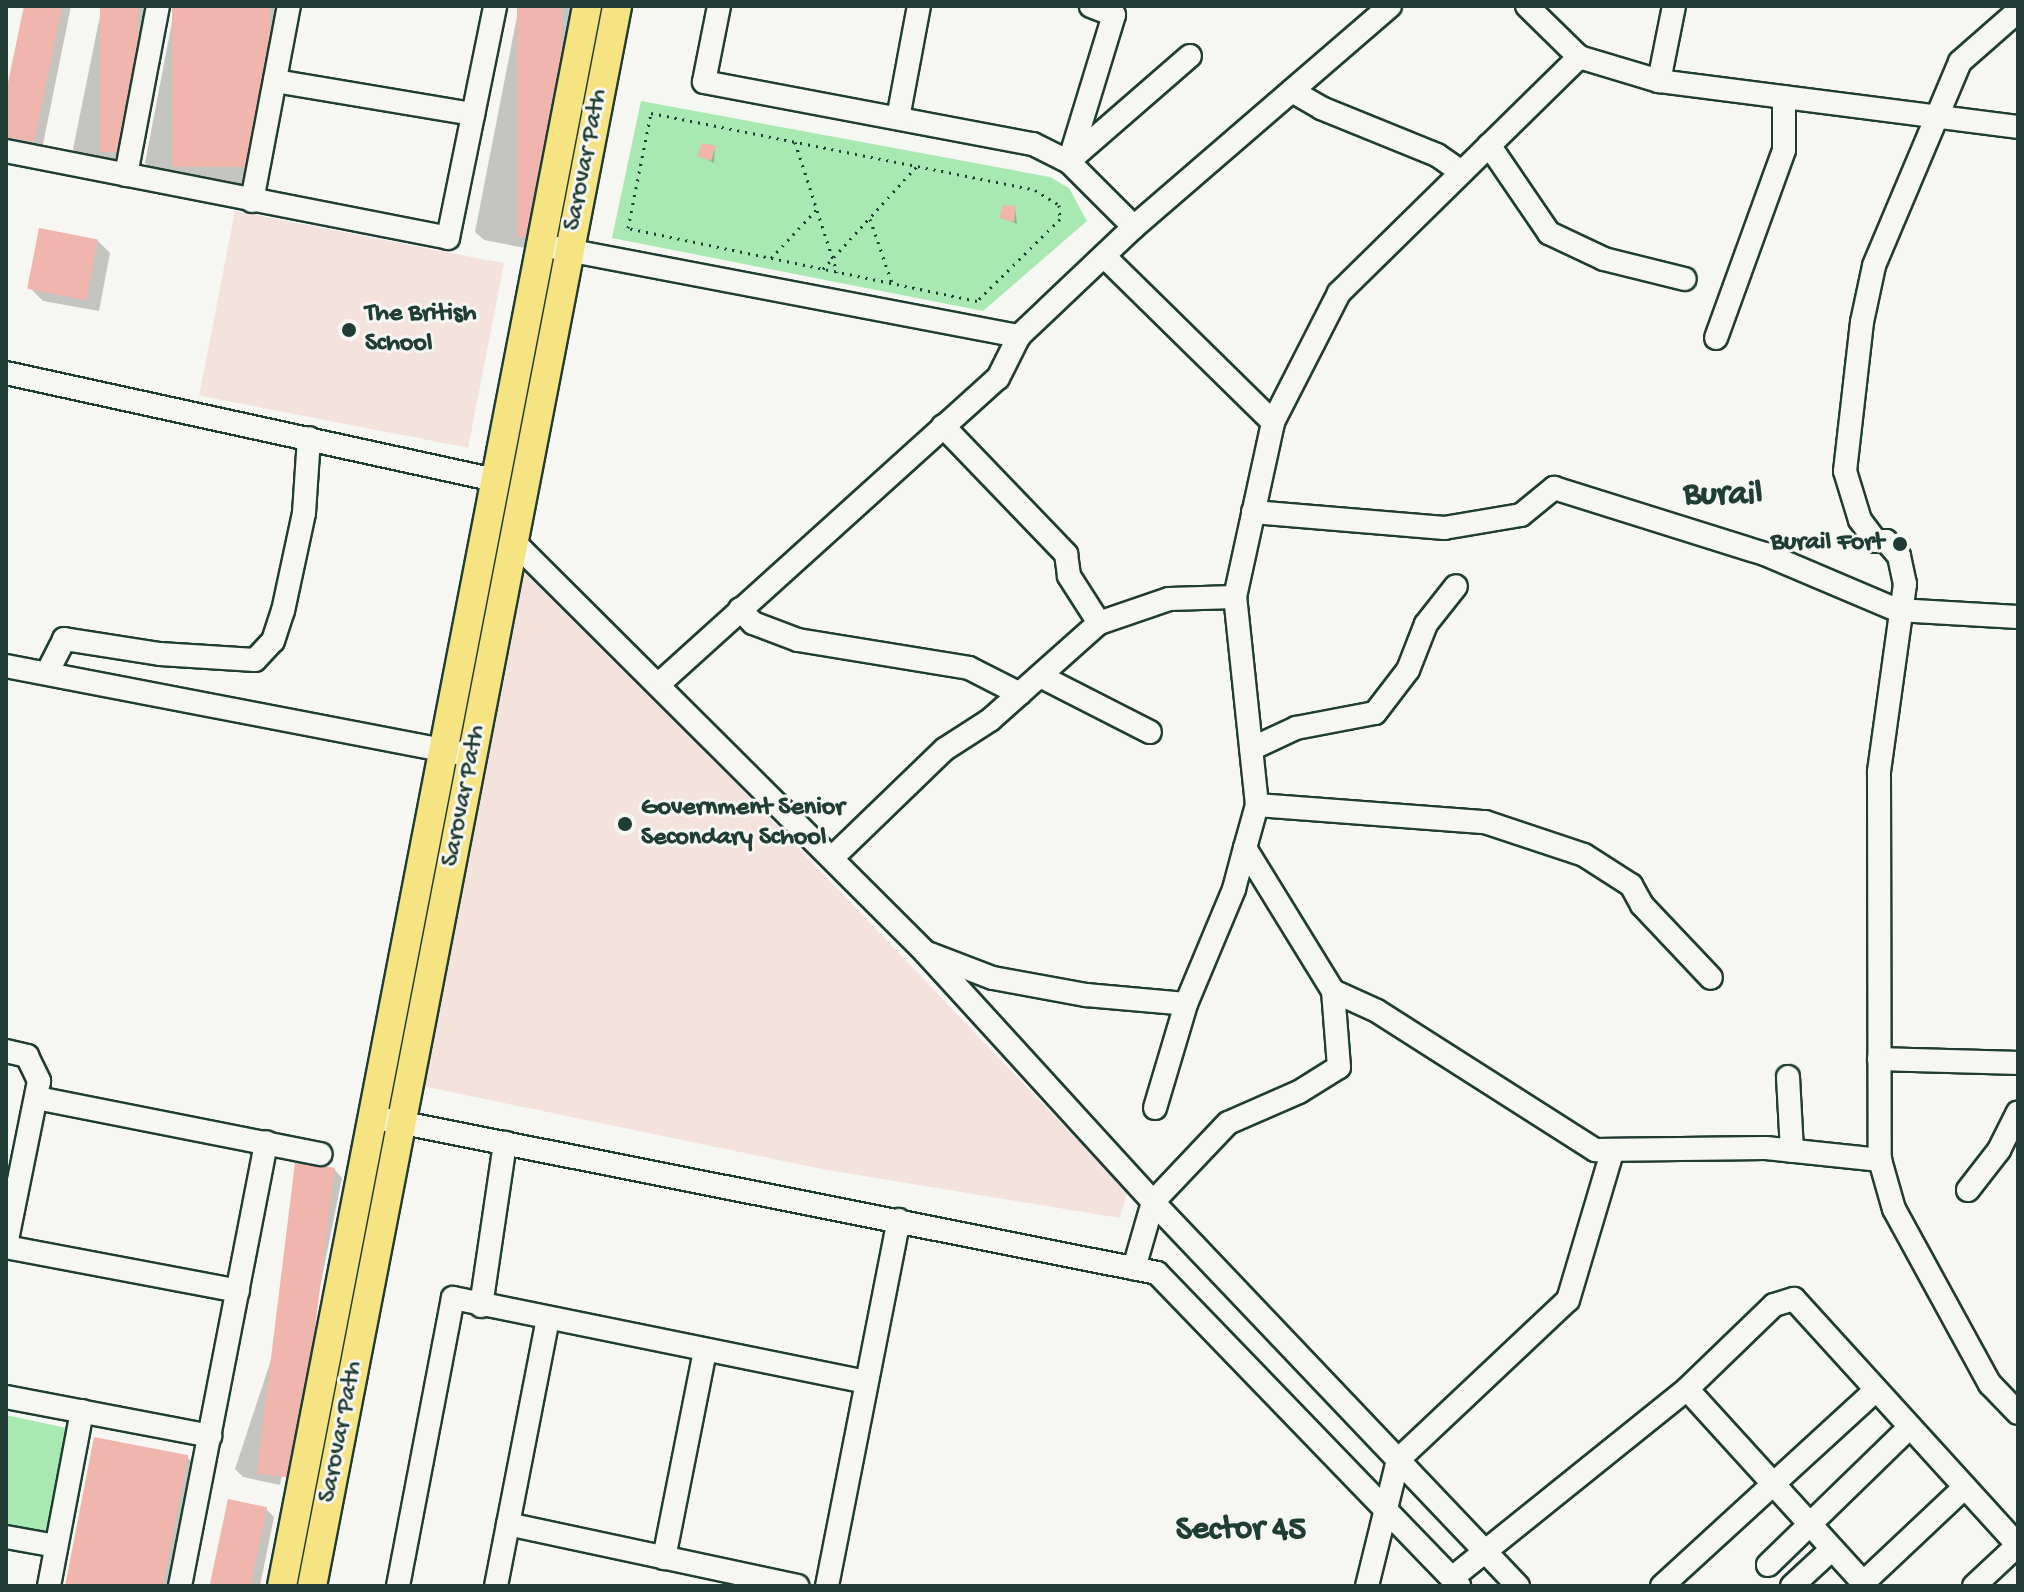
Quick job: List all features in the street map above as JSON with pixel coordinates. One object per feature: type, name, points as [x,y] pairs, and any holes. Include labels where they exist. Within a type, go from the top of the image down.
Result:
[{"type":"main road","name":"Sarovar Path","points":[[282,1586],[587,6]]},
{"type":"main road","name":"Sarovar Path","points":[[312,1586],[617,6]]},
{"type":"street","points":[[126,175],[158,6]]},
{"type":"street","points":[[252,201],[289,6]]},
{"type":"street","points":[[6,151],[448,238],[495,6]]},
{"type":"street","points":[[719,6],[704,82],[1033,144],[1069,162],[1134,227]]},
{"type":"street","points":[[898,118],[919,6]]},
{"type":"street","points":[[1069,162],[1114,15],[1091,6]]},
{"type":"street","points":[[660,683],[998,378],[1019,336],[1134,227],[1389,6]]},
{"type":"street","points":[[1659,81],[1674,6]]},
{"type":"street","points":[[1530,7],[1579,57],[1659,81],[2018,127]]},
{"type":"street","points":[[2018,11],[1960,62],[1866,294],[1845,471],[1853,505],[1876,541],[1886,541],[1899,556],[1905,584],[1897,610],[1879,772],[1880,1160],[1894,1209],[1990,1384],[2018,1413]]},
{"type":"street","points":[[1069,162],[1190,56]]},
{"type":"street","points":[[1155,1108],[1186,1004],[1234,889],[1257,805],[1235,597],[1273,422],[1339,293],[1579,57]]},
{"type":"street","points":[[275,81],[473,114]]},
{"type":"street","points":[[1292,91],[1437,155],[1461,172]]},
{"type":"street","points":[[1716,338],[1784,150],[1784,97]]},
{"type":"street","points":[[1489,145],[1549,233],[1604,259],[1685,279]]},
{"type":"street","points":[[541,245],[1019,336]]},
{"type":"street","points":[[1104,256],[1273,422]]},
{"type":"street","points":[[6,373],[495,480]]},
{"type":"street","points":[[943,426],[1066,554],[1069,576],[1099,623]]},
{"type":"street","points":[[47,673],[64,639],[160,654],[255,660],[273,641],[283,611],[304,513],[309,438]]},
{"type":"street","points":[[1253,512],[1444,528],[1521,515],[1554,488],[1765,554],[1897,610],[2018,617]]},
{"type":"street","points":[[514,542],[660,683],[925,952],[1153,1202],[1518,1586]]},
{"type":"street","points":[[1251,749],[1296,728],[1375,713],[1408,670],[1426,624],[1456,586]]},
{"type":"street","points":[[832,858],[945,749],[1042,677],[1099,623],[1169,599],[1235,597]]},
{"type":"street","points":[[740,609],[753,623],[798,640],[969,668],[1020,694]]},
{"type":"street","points":[[6,666],[472,756]]},
{"type":"street","points":[[1042,677],[1150,732]]},
{"type":"street","points":[[1257,805],[1485,822],[1584,855],[1631,885],[1642,905],[1711,978]]},
{"type":"street","points":[[1134,1268],[1153,1202],[1228,1123],[1299,1092],[1339,1067],[1333,991],[1245,848]]},
{"type":"street","points":[[925,952],[993,978],[1086,995],[1186,1004]]},
{"type":"street","points":[[1333,991],[1377,1011],[1595,1150],[1792,1151],[1880,1160]]},
{"type":"street","points":[[6,1051],[27,1056],[36,1068],[37,1098],[6,1245],[238,1291]]},
{"type":"street","points":[[1879,1059],[2018,1063]]},
{"type":"street","points":[[1788,1077],[1792,1151]]},
{"type":"street","points":[[37,1098],[321,1154]]},
{"type":"street","points":[[1968,1190],[1999,1150],[2018,1112]]},
{"type":"street","points":[[373,1117],[1157,1273],[1456,1582],[1484,1550],[1687,1389],[1774,1305],[1794,1299],[2018,1545],[1974,1586]]},
{"type":"street","points":[[180,1586],[266,1142]]},
{"type":"street","points":[[481,1306],[505,1143]]},
{"type":"street","points":[[1367,1586],[1383,1507],[1398,1460],[1568,1300],[1612,1152]]},
{"type":"street","points":[[827,1586],[899,1220]]},
{"type":"street","points":[[398,1586],[453,1298],[867,1382]]},
{"type":"street","points":[[496,1586],[548,1318]]},
{"type":"street","points":[[664,1558],[705,1350]]},
{"type":"street","points":[[1687,1389],[1864,1585],[1965,1487]]},
{"type":"street","points":[[1662,1586],[1876,1390]]},
{"type":"street","points":[[6,1397],[210,1436]]},
{"type":"street","points":[[49,1586],[82,1411]]},
{"type":"street","points":[[1768,1565],[1910,1427]]},
{"type":"street","points":[[508,1524],[797,1586]]},
{"type":"street","points":[[6,1537],[56,1546]]},
{"type":"street","points":[[1792,1586],[1832,1549]]},
{"type":"path","points":[[651,113],[917,166],[1035,190],[1059,205],[1060,219],[977,301],[628,228],[651,113]]},
{"type":"path","points":[[795,142],[837,272]]},
{"type":"path","points":[[823,269],[917,166]]},
{"type":"path","points":[[771,258],[817,209]]},
{"type":"path","points":[[869,218],[892,283]]},
{"type":"shaded area","name":"The British School","points":[[235,211],[504,263],[468,448],[199,396]]},
{"type":"shaded area","name":"Government Senior Secondary School","points":[[526,563],[1127,1192],[1120,1218],[827,1170],[422,1086]]},
{"type":"green space","points":[[641,101],[1050,177],[1069,188],[1087,221],[983,311],[612,238]]},
{"type":"green space","points":[[6,1415],[71,1429],[49,1535],[6,1526]]},
{"type":"building","points":[[24,6],[62,6],[34,142],[6,137],[6,92]]},
{"type":"building","points":[[100,6],[138,6],[138,152],[100,152]]},
{"type":"building","points":[[172,6],[270,6],[270,167],[172,167]]},
{"type":"building","points":[[517,6],[562,6],[562,237],[517,237]]},
{"type":"building","points":[[702,143],[716,146],[711,161],[697,156]]},
{"type":"building","points":[[1003,205],[1016,206],[1014,222],[999,218]]},
{"type":"building","points":[[39,228],[98,239],[86,300],[27,289]]},
{"type":"building","points":[[295,1163],[335,1168],[297,1479],[257,1474]]},
{"type":"building","points":[[94,1437],[188,1455],[163,1586],[65,1586]]},
{"type":"building","points":[[228,1499],[267,1507],[250,1586],[210,1586]]},
{"type":"place","name":"The British School","points":[[349,330]]},
{"type":"place","name":"Burail Fort","points":[[1900,544]]},
{"type":"place","name":"Government Senior Secondary School","points":[[625,824]]},
{"type":"district","name":"Burail","points":[[1723,497]]},
{"type":"district","name":"Sector 45","points":[[1241,1532]]}]
